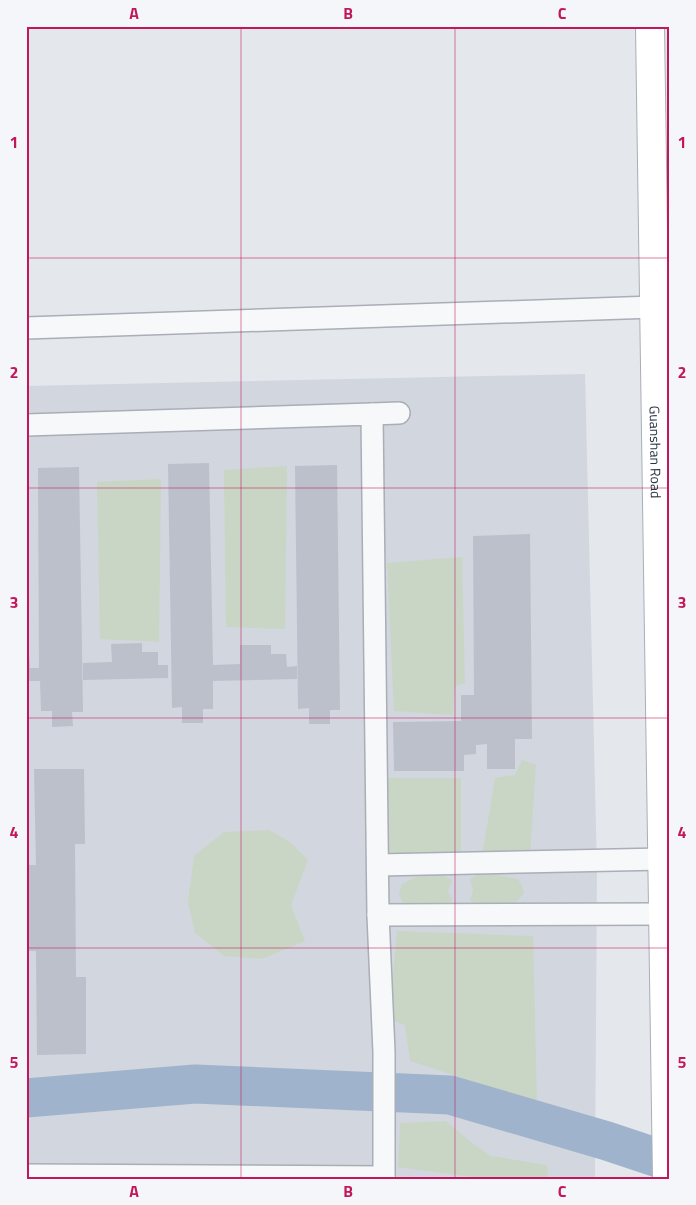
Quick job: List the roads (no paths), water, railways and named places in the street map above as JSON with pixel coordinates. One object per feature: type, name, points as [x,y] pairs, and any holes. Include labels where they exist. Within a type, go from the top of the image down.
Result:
[{"type":"main road","name":"Guanshan Road","points":[[650,26],[663,859],[666,926],[667,1179]]},
{"type":"street","points":[[26,328],[654,307]]},
{"type":"street","points":[[26,425],[400,413]]},
{"type":"street","points":[[26,1175],[384,1178],[385,1110],[378,915],[372,414]]},
{"type":"street","points":[[378,865],[663,859]]},
{"type":"street","points":[[378,915],[666,926]]},
{"type":"waterway","points":[[26,1098],[195,1084],[450,1095],[607,1141],[670,1162]]}]
